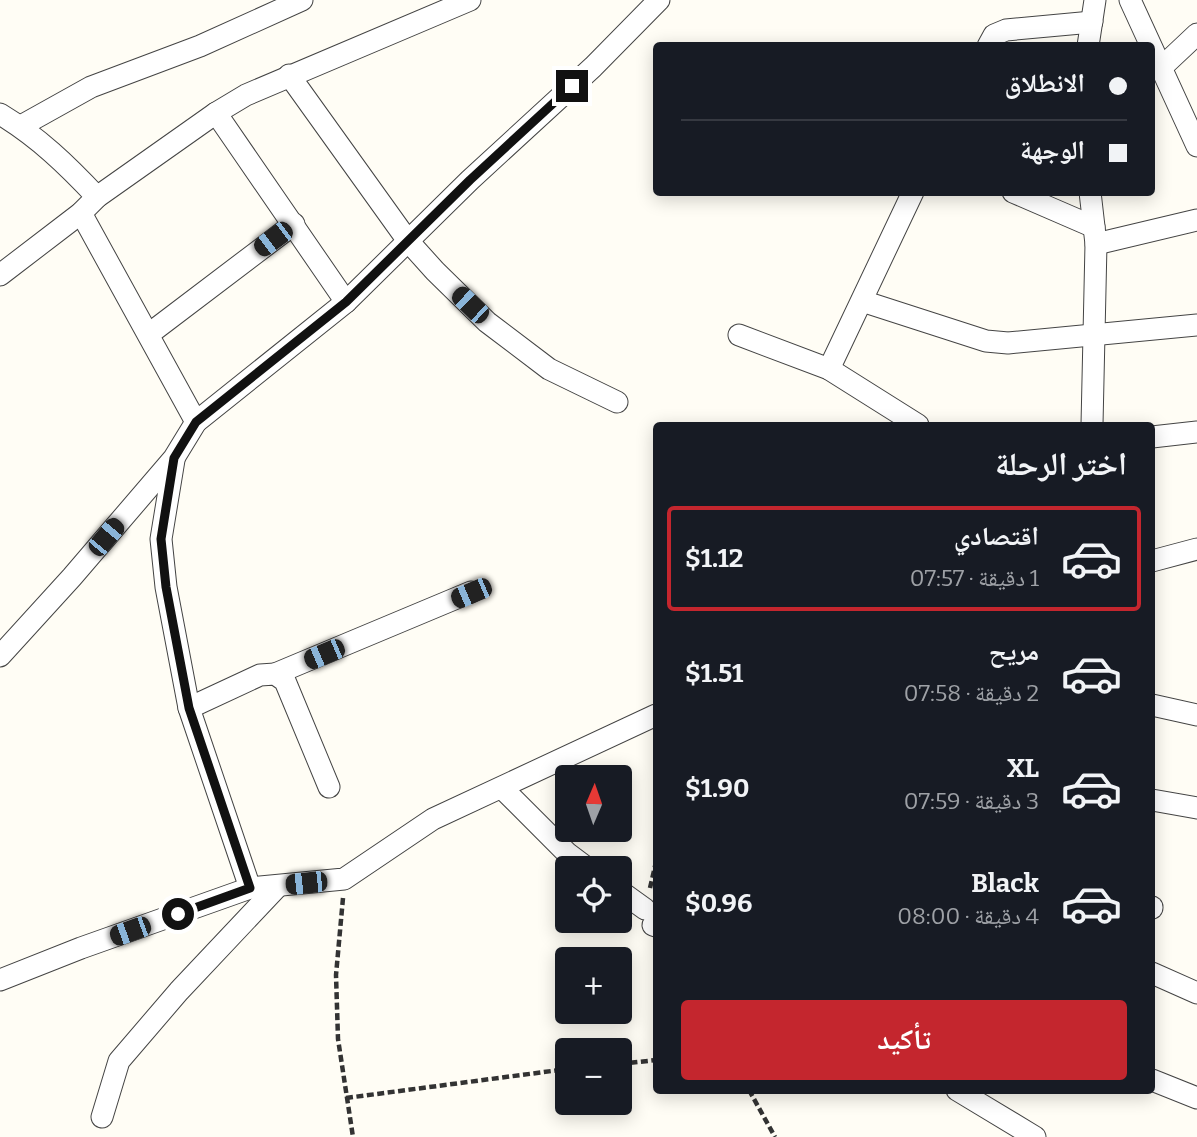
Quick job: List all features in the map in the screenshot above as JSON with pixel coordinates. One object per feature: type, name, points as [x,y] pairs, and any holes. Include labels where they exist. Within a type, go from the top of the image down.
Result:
[{"type":"street","points":[[21,127],[91,87],[200,46],[302,0]]},
{"type":"street","points":[[0,275],[82,213],[97,197],[246,95],[470,0]]},
{"type":"street","points":[[0,656],[174,458],[196,422],[346,302],[470,180],[593,67],[659,0]]},
{"type":"street","points":[[1089,42],[1095,0]]},
{"type":"street","points":[[1130,0],[1151,42]]},
{"type":"street","points":[[990,42],[994,35],[1006,30],[1092,22]]},
{"type":"street","points":[[1163,66],[1197,34]]},
{"type":"street","points":[[1155,50],[1197,146]]},
{"type":"street","points":[[289,75],[408,241],[487,322],[549,369],[617,402]]},
{"type":"street","points":[[216,113],[346,302]]},
{"type":"street","points":[[0,114],[55,153],[97,197]]},
{"type":"street","points":[[829,369],[911,196]]},
{"type":"street","points":[[1020,196],[1095,236],[1197,220]]},
{"type":"street","points":[[1090,196],[1095,236],[1092,422]]},
{"type":"street","points":[[82,213],[196,422]]},
{"type":"street","points":[[149,334],[294,223]]},
{"type":"street","points":[[862,300],[986,341],[1008,344],[1197,325]]},
{"type":"street","points":[[739,335],[829,369],[913,422]]},
{"type":"street","points":[[1155,437],[1197,432]]},
{"type":"street","points":[[174,458],[161,539],[166,587],[189,708],[250,888]]},
{"type":"street","points":[[1155,560],[1197,549]]},
{"type":"street","points":[[189,708],[260,674],[275,674],[471,593]]},
{"type":"street","points":[[275,674],[285,681],[330,787]]},
{"type":"street","points":[[1155,706],[1197,715]]},
{"type":"street","points":[[0,980],[250,888],[344,879],[433,819],[653,716]]},
{"type":"street","points":[[502,788],[570,856]]},
{"type":"street","points":[[1155,801],[1197,808]]},
{"type":"street","points":[[103,1117],[119,1061],[178,991],[278,886]]},
{"type":"street","points":[[632,902],[652,920]]},
{"type":"street","points":[[1155,973],[1197,993]]},
{"type":"street","points":[[1155,1081],[1197,1098]]},
{"type":"street","points":[[964,1094],[1035,1137]]},
{"type":"path","points":[[344,879],[336,975],[338,1039],[353,1137]]},
{"type":"path","points":[[632,1063],[653,1060]]},
{"type":"path","points":[[346,1098],[555,1071]]},
{"type":"path","points":[[751,1094],[775,1137]]},
{"type":"route","points":[[178,914],[250,888],[189,708],[166,587],[161,539],[174,458],[196,422],[346,302],[470,180],[572,86]]}]
